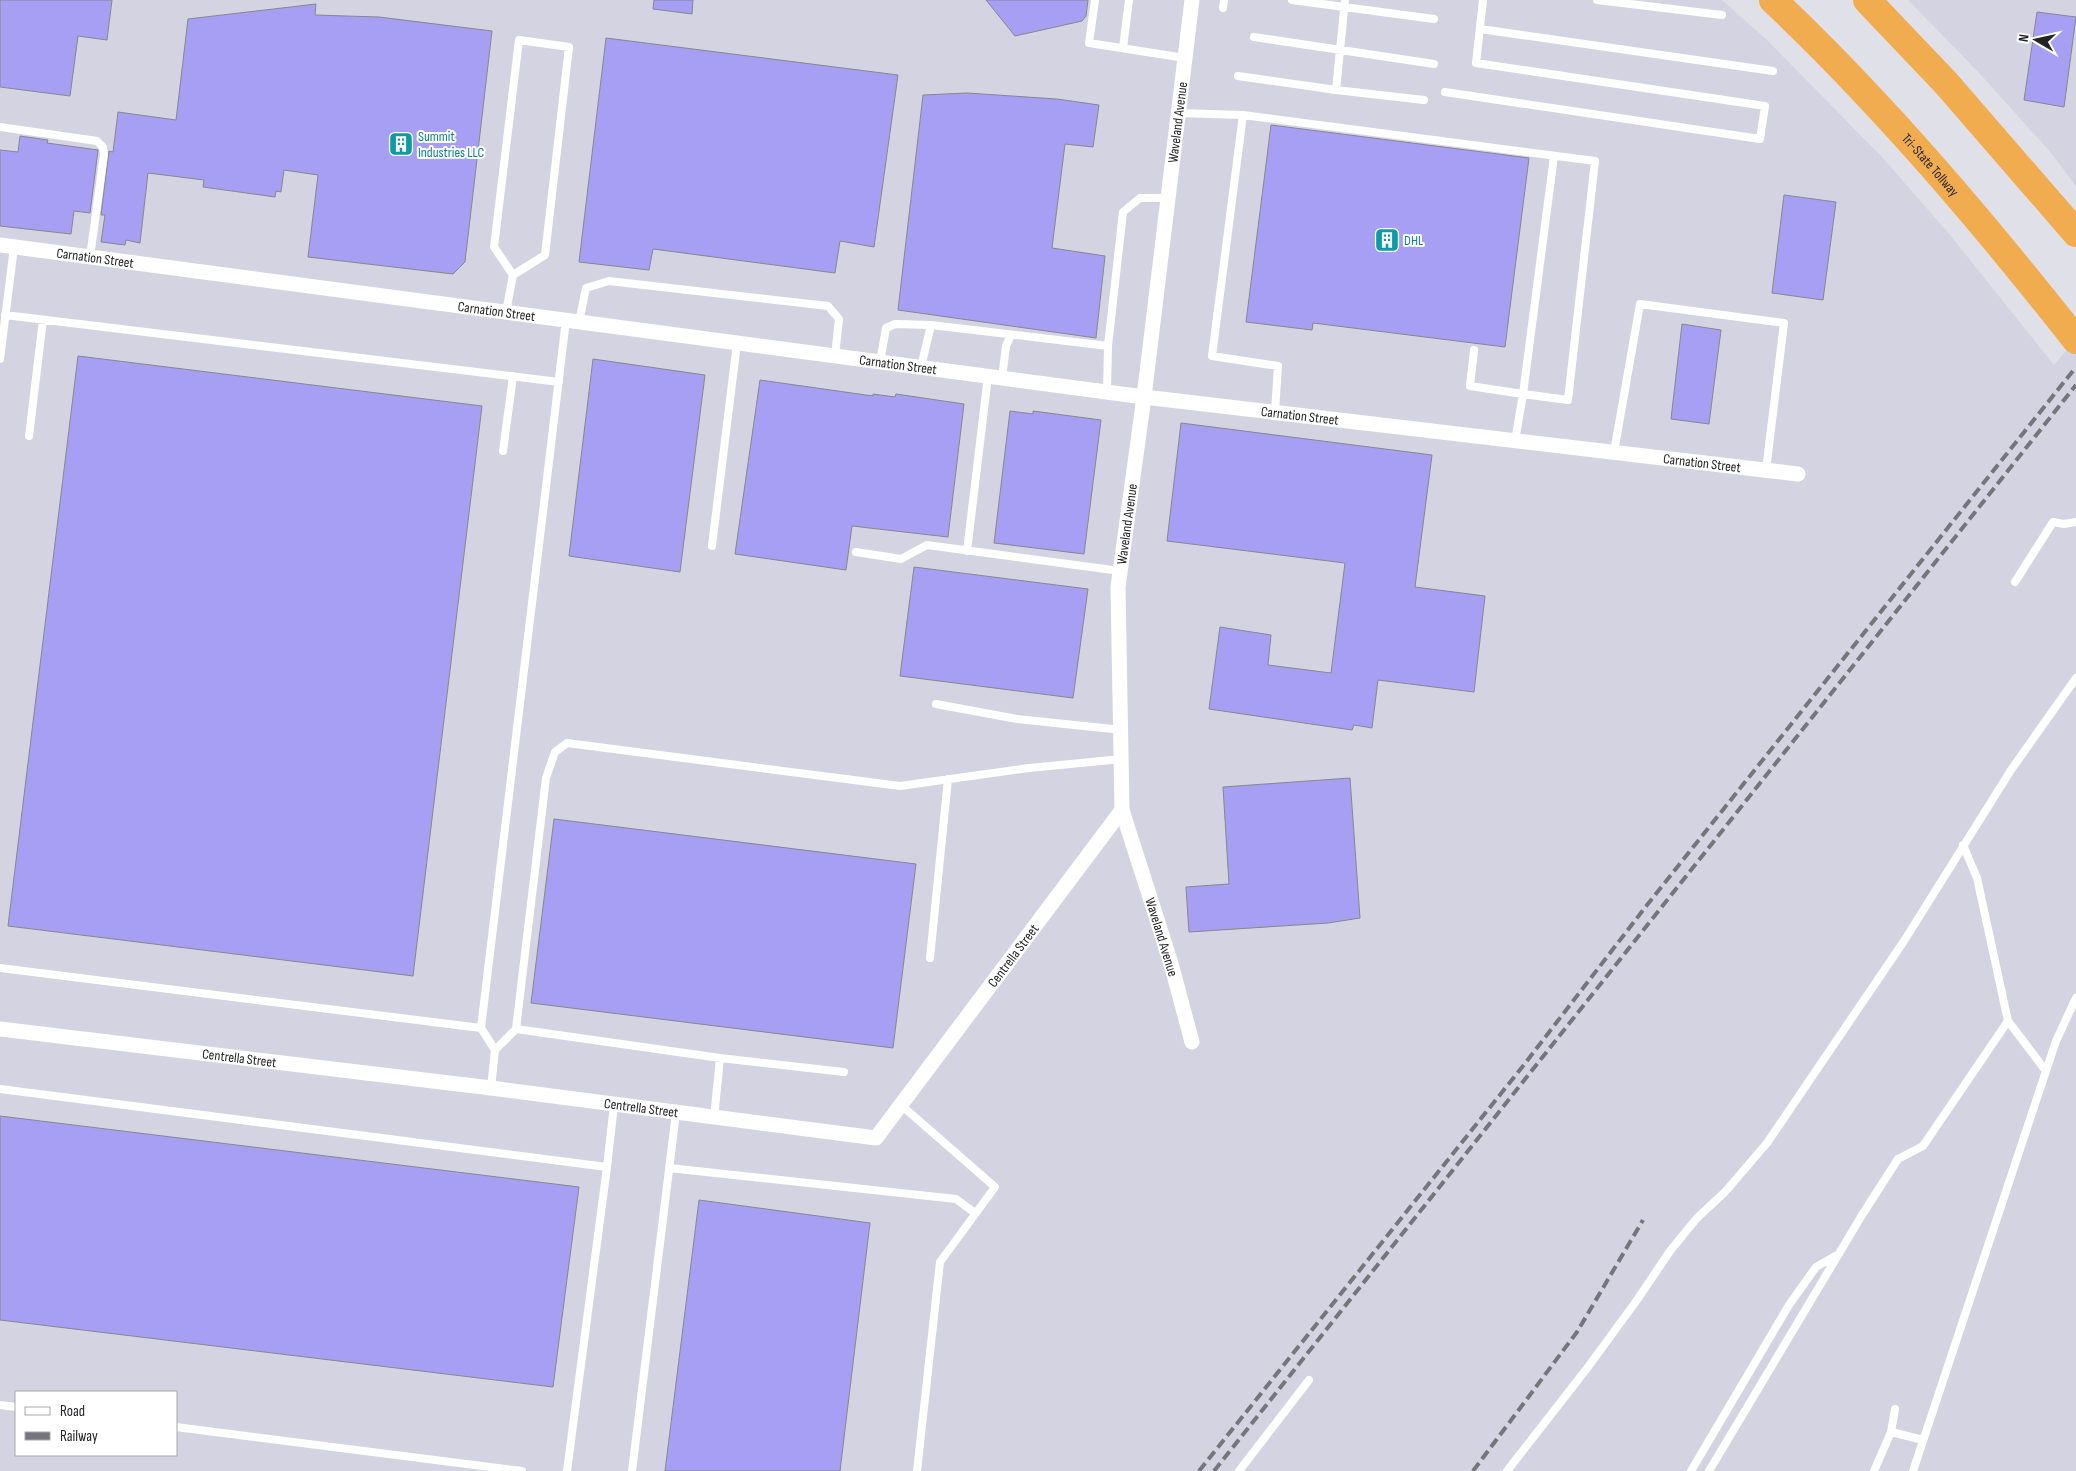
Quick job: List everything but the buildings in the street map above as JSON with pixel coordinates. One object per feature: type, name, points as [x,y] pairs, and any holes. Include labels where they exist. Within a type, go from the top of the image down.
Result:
[{"type":"highway","name":"Tri-State Tollway","points":[[1773,0],[1872,98],[2003,247],[2076,340]]},
{"type":"highway","points":[[1867,0],[1946,83],[2076,233]]},
{"type":"street","name":"Waveland Avenue","points":[[1192,0],[1144,397],[1118,587],[1122,810],[1170,960],[1192,1042]]},
{"type":"street","name":"Carnation Street","points":[[7,246],[1144,397],[1798,474]]},
{"type":"street","name":"Centrella Street","points":[[0,1033],[491,1088],[876,1138],[1122,810]]},
{"type":"lane","points":[[1095,0],[1090,43],[1185,58]]},
{"type":"lane","points":[[1123,48],[1129,0]]},
{"type":"lane","points":[[1292,0],[1344,3],[1434,19]]},
{"type":"lane","points":[[1444,92],[1760,139],[1765,106],[1476,63],[1483,0]]},
{"type":"lane","points":[[1597,0],[1722,16]]},
{"type":"lane","points":[[1336,90],[1344,3]]},
{"type":"lane","points":[[1480,29],[1773,71]]},
{"type":"lane","points":[[1254,37],[1434,64]]},
{"type":"lane","points":[[506,312],[513,275],[494,247],[519,40],[569,47],[545,255],[513,275]]},
{"type":"lane","points":[[1238,76],[1424,100]]},
{"type":"lane","points":[[1178,113],[1243,115],[1595,161],[1568,400],[1470,386],[1474,350]]},
{"type":"lane","points":[[1243,115],[1212,356],[1278,366],[1275,412]]},
{"type":"lane","points":[[0,127],[97,142],[103,147],[104,154],[90,257]]},
{"type":"lane","points":[[1515,441],[1523,394],[1554,156]]},
{"type":"lane","points":[[1107,392],[1108,346],[1123,212],[1140,198],[1168,198]]},
{"type":"lane","points":[[0,359],[5,315],[7,246]]},
{"type":"lane","points":[[495,1050],[480,1028],[559,382],[572,321],[586,288],[609,281],[828,306],[839,319],[834,356]]},
{"type":"lane","points":[[1614,452],[1640,304],[1784,323],[1766,470]]},
{"type":"lane","points":[[5,315],[559,382]]},
{"type":"lane","points":[[29,436],[43,320]]},
{"type":"lane","points":[[880,362],[886,328],[895,324],[931,324],[1108,346]]},
{"type":"lane","points":[[921,368],[931,324]]},
{"type":"lane","points":[[967,551],[995,377],[1011,335]]},
{"type":"lane","points":[[712,546],[737,343]]},
{"type":"lane","points":[[503,451],[513,376]]},
{"type":"lane","points":[[2014,582],[2053,522],[2064,524],[2076,522]]},
{"type":"lane","points":[[856,552],[901,559],[927,546],[1120,572]]},
{"type":"lane","points":[[1506,1471],[1638,1300],[1670,1250],[1697,1218],[1726,1192],[1767,1144],[1904,941],[2011,770],[2076,678]]},
{"type":"lane","points":[[936,704],[1017,719],[1122,730]]},
{"type":"lane","points":[[491,1088],[495,1050],[516,1029],[546,778],[555,752],[567,743],[900,786],[1029,768],[1122,759]]},
{"type":"lane","points":[[930,958],[948,779]]},
{"type":"lane","points":[[1963,845],[1977,878],[2008,1021],[2046,1072]]},
{"type":"lane","points":[[0,968],[480,1028]]},
{"type":"lane","points":[[1913,1471],[2056,1040],[2076,998]]},
{"type":"lane","points":[[1709,1471],[1898,1159],[1924,1146],[2008,1021]]},
{"type":"lane","points":[[516,1029],[720,1058],[844,1072]]},
{"type":"lane","points":[[714,1118],[720,1058]]},
{"type":"lane","points":[[0,1088],[607,1168]]},
{"type":"lane","points":[[901,1104],[995,1186],[940,1262],[917,1471]]},
{"type":"lane","points":[[567,1471],[614,1105]]},
{"type":"lane","points":[[632,1471],[676,1113]]},
{"type":"lane","points":[[669,1168],[956,1199],[975,1213]]},
{"type":"lane","points":[[1691,1471],[1789,1305],[1816,1267],[1840,1253]]},
{"type":"lane","points":[[1239,1471],[1309,1380]]},
{"type":"lane","points":[[0,1405],[15,1407]]},
{"type":"lane","points":[[1874,1471],[1891,1432],[1895,1409]]},
{"type":"lane","points":[[178,1428],[522,1471]]},
{"type":"lane","points":[[1891,1432],[1923,1440]]},
{"type":"shaded area","points":[[0,0],[1722,0],[1767,40],[1883,158],[1950,235],[2054,365],[2076,339],[2076,1471],[0,1471]]},
{"type":"shaded area","points":[[1908,0],[2076,0],[2076,186],[2051,153],[1981,75]]},
{"type":"railway","points":[[1199,1471],[1523,1066],[1647,905],[2076,367]]},
{"type":"railway","points":[[1214,1471],[2076,385]]},
{"type":"railway","points":[[1473,1471],[1577,1332],[1643,1220]]},
{"type":"place","name":"Summit Industries LLC","points":[[401,144]]},
{"type":"place","name":"DHL","points":[[1387,240]]}]
